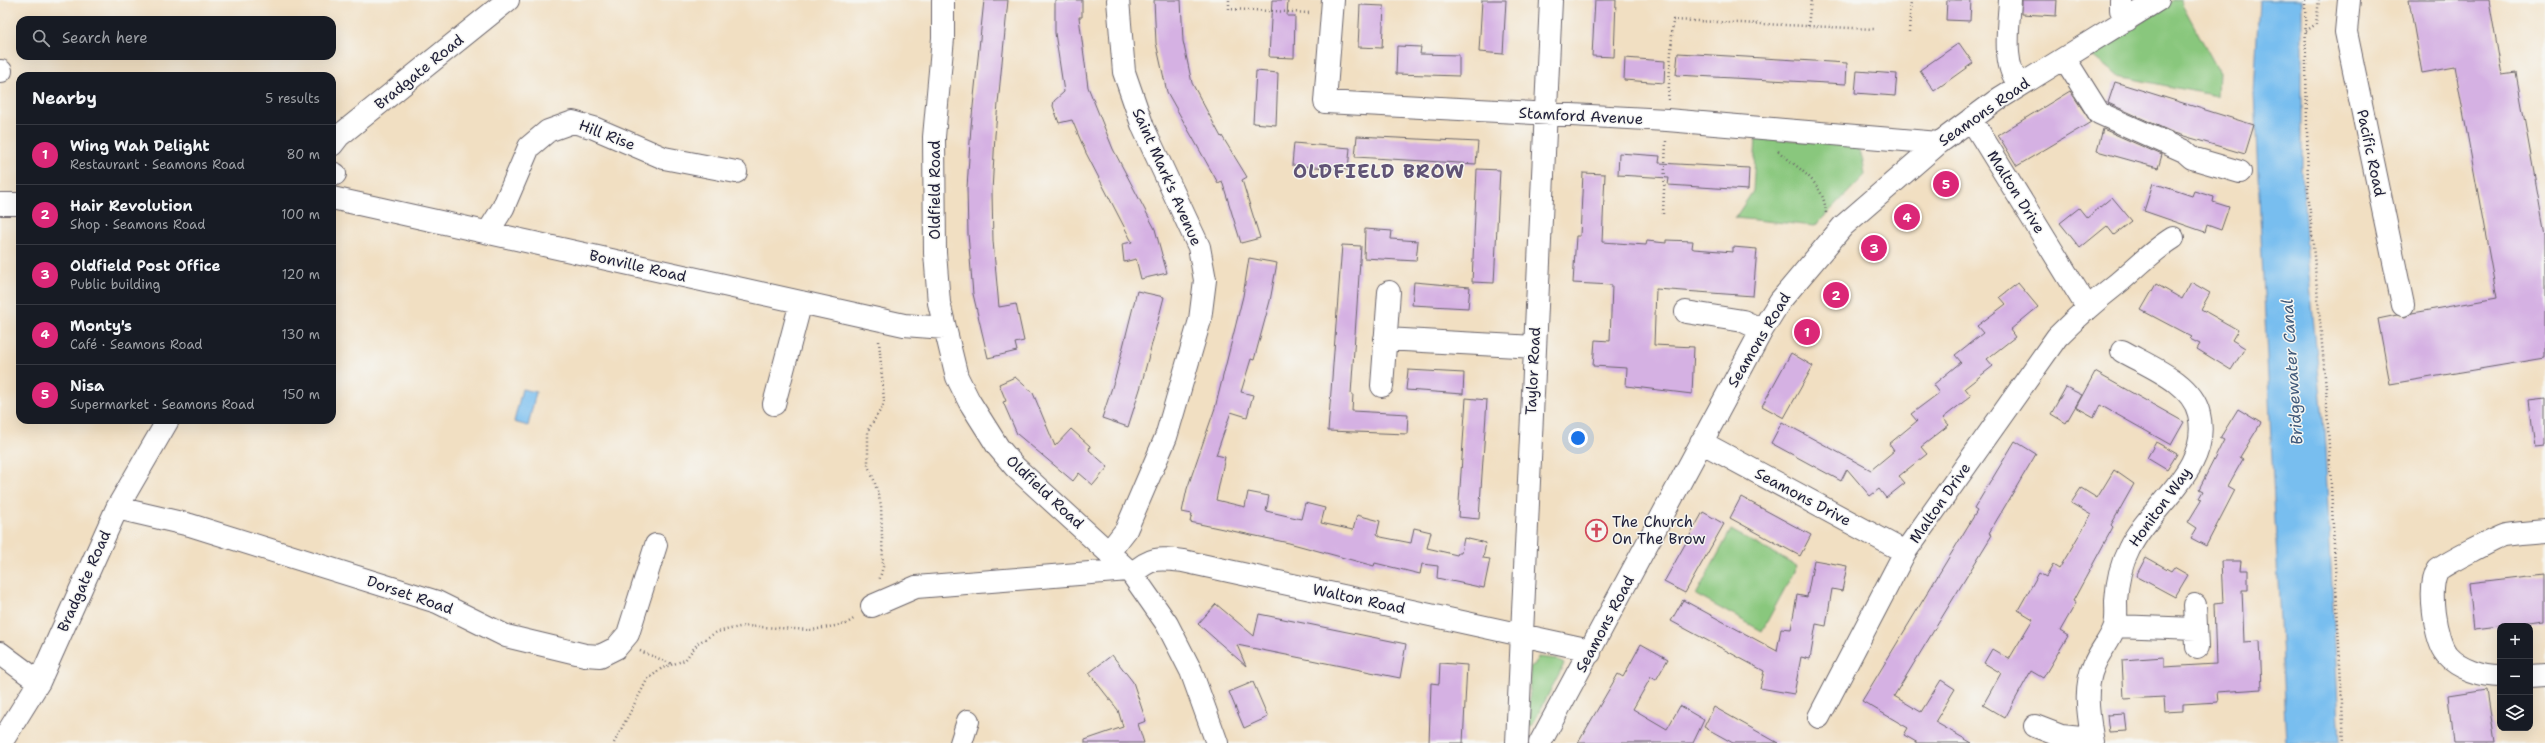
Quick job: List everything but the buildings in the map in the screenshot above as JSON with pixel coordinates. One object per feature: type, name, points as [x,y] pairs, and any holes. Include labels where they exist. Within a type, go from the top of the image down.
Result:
[{"type":"street","name":"Bradgate Road","points":[[336,140],[508,0]]},
{"type":"street","name":"Oldfield Road","points":[[943,0],[943,38],[934,137],[935,253],[939,303],[957,377],[969,401],[998,448],[1016,468],[1130,572],[1168,624],[1188,664],[1216,743]]},
{"type":"street","name":"Saint Mark's Avenue","points":[[1109,552],[1126,530],[1166,437],[1200,320],[1205,280],[1199,247],[1143,128],[1124,72],[1118,0]]},
{"type":"street","name":"Taylor Road","points":[[1517,743],[1520,635],[1551,0]]},
{"type":"street","points":[[2010,0],[2007,51],[2010,65],[2021,85]]},
{"type":"street","name":"Seamons Road","points":[[1540,743],[1590,653],[1700,442],[1762,330],[1780,301],[1843,226],[1939,143],[2021,85],[2064,59],[2124,10],[2158,0]]},
{"type":"street","name":"Pacific Road","points":[[2349,0],[2346,32],[2403,305]]},
{"type":"street","name":"Stamford Avenue","points":[[1333,7],[1325,102],[1667,120],[1752,129],[1939,143]]},
{"type":"street","points":[[2064,59],[2099,113],[2184,152],[2192,158],[2240,172]]},
{"type":"street","name":"Malton Drive","points":[[1971,119],[2087,307]]},
{"type":"street","name":"Hill Rise","points":[[488,232],[504,208],[529,147],[548,131],[573,122],[594,128],[664,158],[736,172]]},
{"type":"street","name":"Bonville Road","points":[[336,199],[904,325],[946,328]]},
{"type":"street","points":[[0,204],[16,204]]},
{"type":"street","name":"Malton Drive","points":[[1819,717],[1906,552],[2057,337],[2087,307],[2152,252],[2173,238]]},
{"type":"street","points":[[1382,386],[1389,292]]},
{"type":"street","points":[[774,404],[801,302]]},
{"type":"street","points":[[1686,312],[1743,321],[1762,330]]},
{"type":"street","points":[[1385,339],[1534,347]]},
{"type":"street","name":"Honiton Way","points":[[2093,741],[2087,691],[2093,667],[2115,626],[2118,577],[2129,548],[2158,507],[2188,470],[2198,446],[2201,430],[2199,414],[2192,396],[2180,385],[2122,351]]},
{"type":"street","name":"Bradgate Road","points":[[1,743],[38,682],[117,508],[166,424]]},
{"type":"street","name":"Seamons Drive","points":[[1700,442],[1906,552]]},
{"type":"street","name":"Dorset Road","points":[[117,508],[190,525],[437,602],[506,636],[585,655],[600,656],[616,648],[628,634],[656,545]]},
{"type":"street","points":[[2497,676],[2485,676],[2460,665],[2448,655],[2442,645],[2435,615],[2433,581],[2439,569],[2504,535],[2545,531]]},
{"type":"street","name":"Walton Road","points":[[1130,572],[1144,563],[1157,558],[1182,561],[1581,648],[1590,653]]},
{"type":"street","points":[[872,606],[916,587],[1130,572]]},
{"type":"street","points":[[2115,626],[2196,638],[2195,605]]},
{"type":"street","points":[[0,653],[38,682]]},
{"type":"street","points":[[2533,676],[2545,675]]},
{"type":"street","points":[[960,743],[968,721]]},
{"type":"street","points":[[2035,726],[2061,736],[2093,741]]},
{"type":"path","points":[[1229,0],[1229,8],[1333,7]]},
{"type":"path","points":[[1808,26],[1811,0]]},
{"type":"path","points":[[1909,32],[1911,0]]},
{"type":"path","points":[[2305,0],[2308,190],[2326,388],[2344,743]]},
{"type":"path","points":[[2306,31],[2316,24],[2320,0]]},
{"type":"path","points":[[1663,214],[1673,20],[1874,29]]},
{"type":"path","points":[[1752,129],[1815,182],[1823,194],[1824,220]]},
{"type":"path","points":[[614,743],[647,680],[673,664],[685,660],[698,642],[717,632],[744,626],[812,630],[846,624],[872,606],[883,567],[881,505],[874,480],[868,466],[868,430],[883,406],[884,400],[878,319]]},
{"type":"path","points":[[633,648],[673,664]]},
{"type":"green space","points":[[2174,0],[2180,0],[2218,70],[2217,96],[2118,76],[2092,56]]},
{"type":"green space","points":[[1756,137],[1851,145],[1861,154],[1865,175],[1815,226],[1735,218],[1753,191]]},
{"type":"green space","points":[[1731,530],[1797,566],[1762,631],[1696,595]]},
{"type":"green space","points":[[1538,657],[1557,659],[1564,664],[1532,726],[1529,726],[1530,668],[1535,665]]},
{"type":"water","name":"Bridgewater Canal","points":[[2259,0],[2302,0],[2302,170],[2307,254],[2324,429],[2340,743],[2286,743],[2254,94]]},
{"type":"water","points":[[522,389],[536,392],[528,426],[514,422]]},
{"type":"place","name":"Nisa","points":[[1946,184]]},
{"type":"place","name":"Monty's","points":[[1907,217]]},
{"type":"place","name":"Oldfield Post Office","points":[[1874,248]]},
{"type":"place","name":"Hair Revolution","points":[[1836,295]]},
{"type":"place","name":"Wing Wah Delight","points":[[1807,332]]},
{"type":"place","name":"The Church On The Brow","points":[[1597,531]]},
{"type":"district","name":"OLDFIELD BROW","points":[[1379,171]]}]
